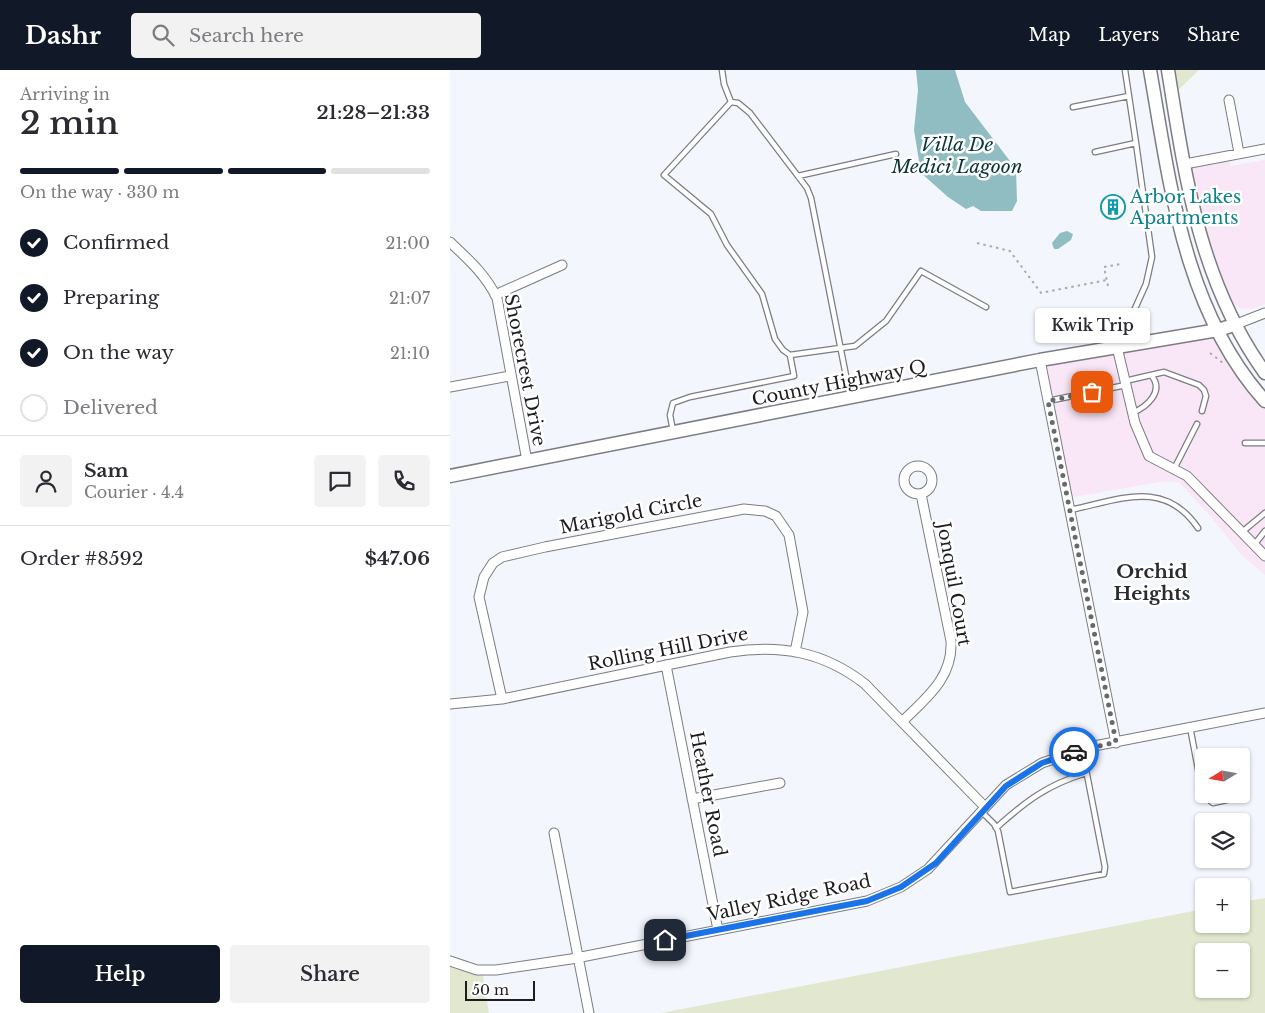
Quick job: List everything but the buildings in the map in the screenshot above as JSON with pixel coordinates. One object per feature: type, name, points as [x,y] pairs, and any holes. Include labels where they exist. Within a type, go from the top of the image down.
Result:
[{"type":"main road","points":[[1150,70],[1168,172],[1184,245],[1201,294],[1218,330],[1251,383],[1265,401]]},
{"type":"main road","points":[[1168,70],[1204,250],[1234,325],[1244,344],[1265,373]]},
{"type":"main road","name":"County Highway Q","points":[[450,476],[850,399],[1040,360],[1218,330],[1234,325]]},
{"type":"street","points":[[1230,100],[1239,153]]},
{"type":"street","points":[[1186,164],[1265,149]]},
{"type":"street","name":"Shorecrest Drive","points":[[450,242],[473,262],[495,294],[527,461]]},
{"type":"street","points":[[495,294],[562,265]]},
{"type":"street","points":[[1234,325],[1265,313]]},
{"type":"street","points":[[1117,347],[1132,413],[1141,442],[1149,456],[1187,476],[1265,556]]},
{"type":"street","points":[[1040,360],[1116,742]]},
{"type":"street","points":[[450,387],[510,376]]},
{"type":"street","name":"Jonquil Court","points":[[902,722],[936,689],[948,667],[952,653],[921,494]]},
{"type":"street","name":"Marigold Circle","points":[[502,699],[479,597],[484,577],[493,563],[502,557],[545,547],[744,509],[765,511],[776,516],[789,535],[803,612],[795,652]]},
{"type":"street","name":"Rolling Hill Drive","points":[[450,704],[502,699],[759,648],[795,652],[819,657],[852,674],[902,722],[983,809]]},
{"type":"street","name":"Heather Road","points":[[666,665],[718,930]]},
{"type":"street","name":"Valley Ridge Road","points":[[450,961],[477,970],[496,970],[577,958],[867,901],[901,887],[936,863],[983,809],[1017,778],[1048,761],[1116,742],[1265,713]]},
{"type":"street","points":[[692,799],[780,783]]},
{"type":"street","points":[[554,833],[589,1013]]},
{"type":"lane","points":[[722,70],[724,84],[731,102]]},
{"type":"lane","points":[[1117,347],[1146,284],[1152,257],[1125,70]]},
{"type":"lane","points":[[1073,107],[1129,96]]},
{"type":"lane","points":[[731,102],[664,175],[711,214],[727,246],[762,294],[775,339],[783,350],[790,354],[855,346],[886,322],[921,271],[986,307]]},
{"type":"lane","points":[[731,102],[738,103],[750,113],[798,176],[811,198],[850,399]]},
{"type":"lane","points":[[1095,152],[1136,143]]},
{"type":"lane","points":[[798,176],[896,154]]},
{"type":"lane","points":[[673,432],[670,416],[673,403],[690,397],[794,376],[790,354]]},
{"type":"lane","points":[[1048,401],[1164,372],[1199,385],[1204,390],[1206,396],[1202,411]]},
{"type":"lane","points":[[1132,413],[1147,407],[1156,392],[1156,382],[1151,375]]},
{"type":"lane","points":[[1174,469],[1196,424]]},
{"type":"lane","points":[[1245,444],[1265,443]]},
{"type":"lane","points":[[1070,510],[1134,496],[1156,496],[1168,500],[1181,509],[1198,528]]},
{"type":"lane","points":[[1242,532],[1265,513]]},
{"type":"lane","points":[[1254,544],[1265,531]]},
{"type":"lane","points":[[1190,728],[1195,754]]},
{"type":"lane","points":[[983,809],[996,828],[1010,892],[1104,874],[1105,867],[1082,750]]},
{"type":"lane","points":[[996,828],[1040,792],[1066,779],[1086,774]]},
{"type":"path","points":[[977,243],[1010,251],[1041,293],[1106,280]]},
{"type":"path","points":[[1108,286],[1104,267],[1122,264]]},
{"type":"path","points":[[1210,353],[1220,359]]},
{"type":"shaded area","points":[[1226,156],[1231,166],[1265,160],[1265,304],[1251,309],[1241,308],[1231,302],[1217,270],[1185,164]]},
{"type":"shaded area","points":[[1218,330],[1265,401],[1265,575],[1241,554],[1212,518],[1179,482],[1160,482],[1067,498],[1040,361]]},
{"type":"green space","points":[[1169,70],[1199,70],[1173,95]]},
{"type":"green space","points":[[1265,898],[1265,1013],[661,1013],[1195,911],[1195,933],[1250,933],[1250,900]]},
{"type":"green space","points":[[450,961],[482,970],[489,1013],[450,1013]]},
{"type":"water","name":"Villa De Medici Lagoon","points":[[916,70],[955,70],[965,102],[1016,169],[1017,201],[1012,211],[981,211],[973,206],[966,209],[948,197],[921,173],[914,130],[918,90]]},
{"type":"water","points":[[1067,231],[1073,234],[1071,240],[1058,249],[1054,249],[1052,243],[1060,233]]},
{"type":"way so far","points":[[1074,752],[1116,742],[1048,401],[1092,392]]},
{"type":"place","name":"Arbor Lakes Apartments","points":[[1113,207]]},
{"type":"place","name":"Kwik Trip","points":[[1092,392]]},
{"type":"district","name":"Orchid Heights","points":[[1152,582]]},
{"type":"route","points":[[665,940],[867,901],[901,887],[936,863],[1006,786],[1042,763],[1074,752]]}]
